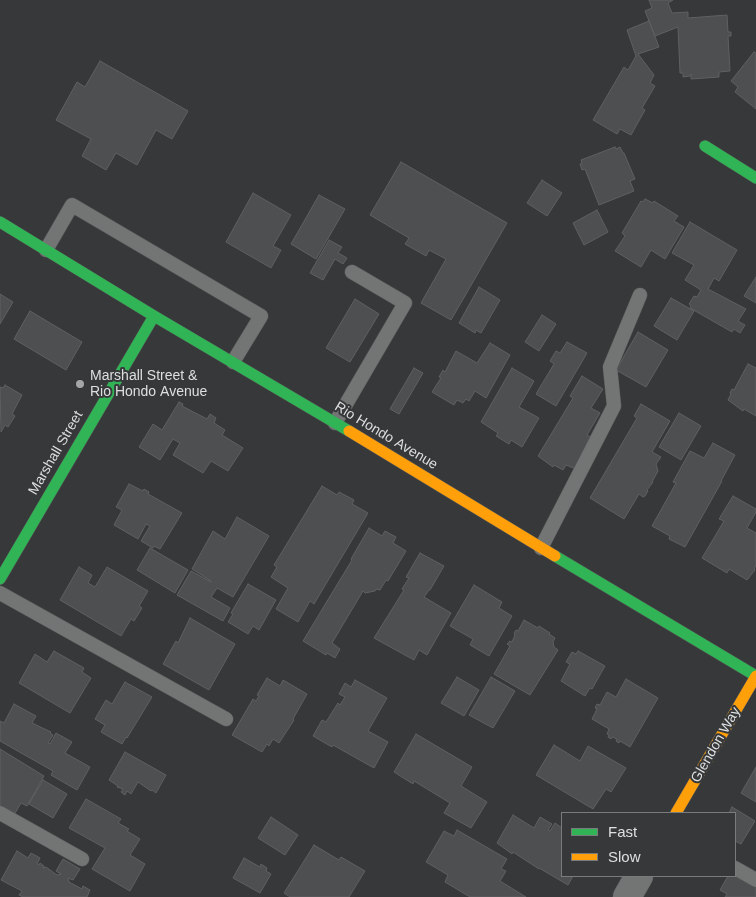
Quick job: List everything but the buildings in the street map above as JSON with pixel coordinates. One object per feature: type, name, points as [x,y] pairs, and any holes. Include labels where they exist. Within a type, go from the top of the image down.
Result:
[{"type":"street","points":[[705,146],[756,178]]},
{"type":"street","name":"Rio Hondo Avenue","points":[[0,222],[756,676]]},
{"type":"street","name":"Marshall Street","points":[[0,579],[154,316]]},
{"type":"street","name":"Glendon Way","points":[[677,812],[756,676]]},
{"type":"street","points":[[627,897],[638,877]]},
{"type":"lane","points":[[46,250],[72,205],[261,316],[233,362]]},
{"type":"lane","points":[[335,423],[405,303],[352,272]]},
{"type":"lane","points":[[541,548],[614,406],[610,367],[640,295]]},
{"type":"lane","points":[[0,593],[226,719]]},
{"type":"lane","points":[[0,813],[82,859]]},
{"type":"lane","points":[[736,869],[756,880]]},
{"type":"traffic: fast","points":[[705,146],[756,178]]},
{"type":"traffic: fast","points":[[0,222],[154,316],[349,431]]},
{"type":"traffic: fast","points":[[0,579],[154,316]]},
{"type":"traffic: fast","points":[[555,556],[756,676]]},
{"type":"traffic: slow","points":[[349,431],[555,556]]},
{"type":"traffic: slow","points":[[677,812],[756,676]]},
{"type":"place","name":"Marshall Street & Rio Hondo Avenue","points":[[80,384]]}]
